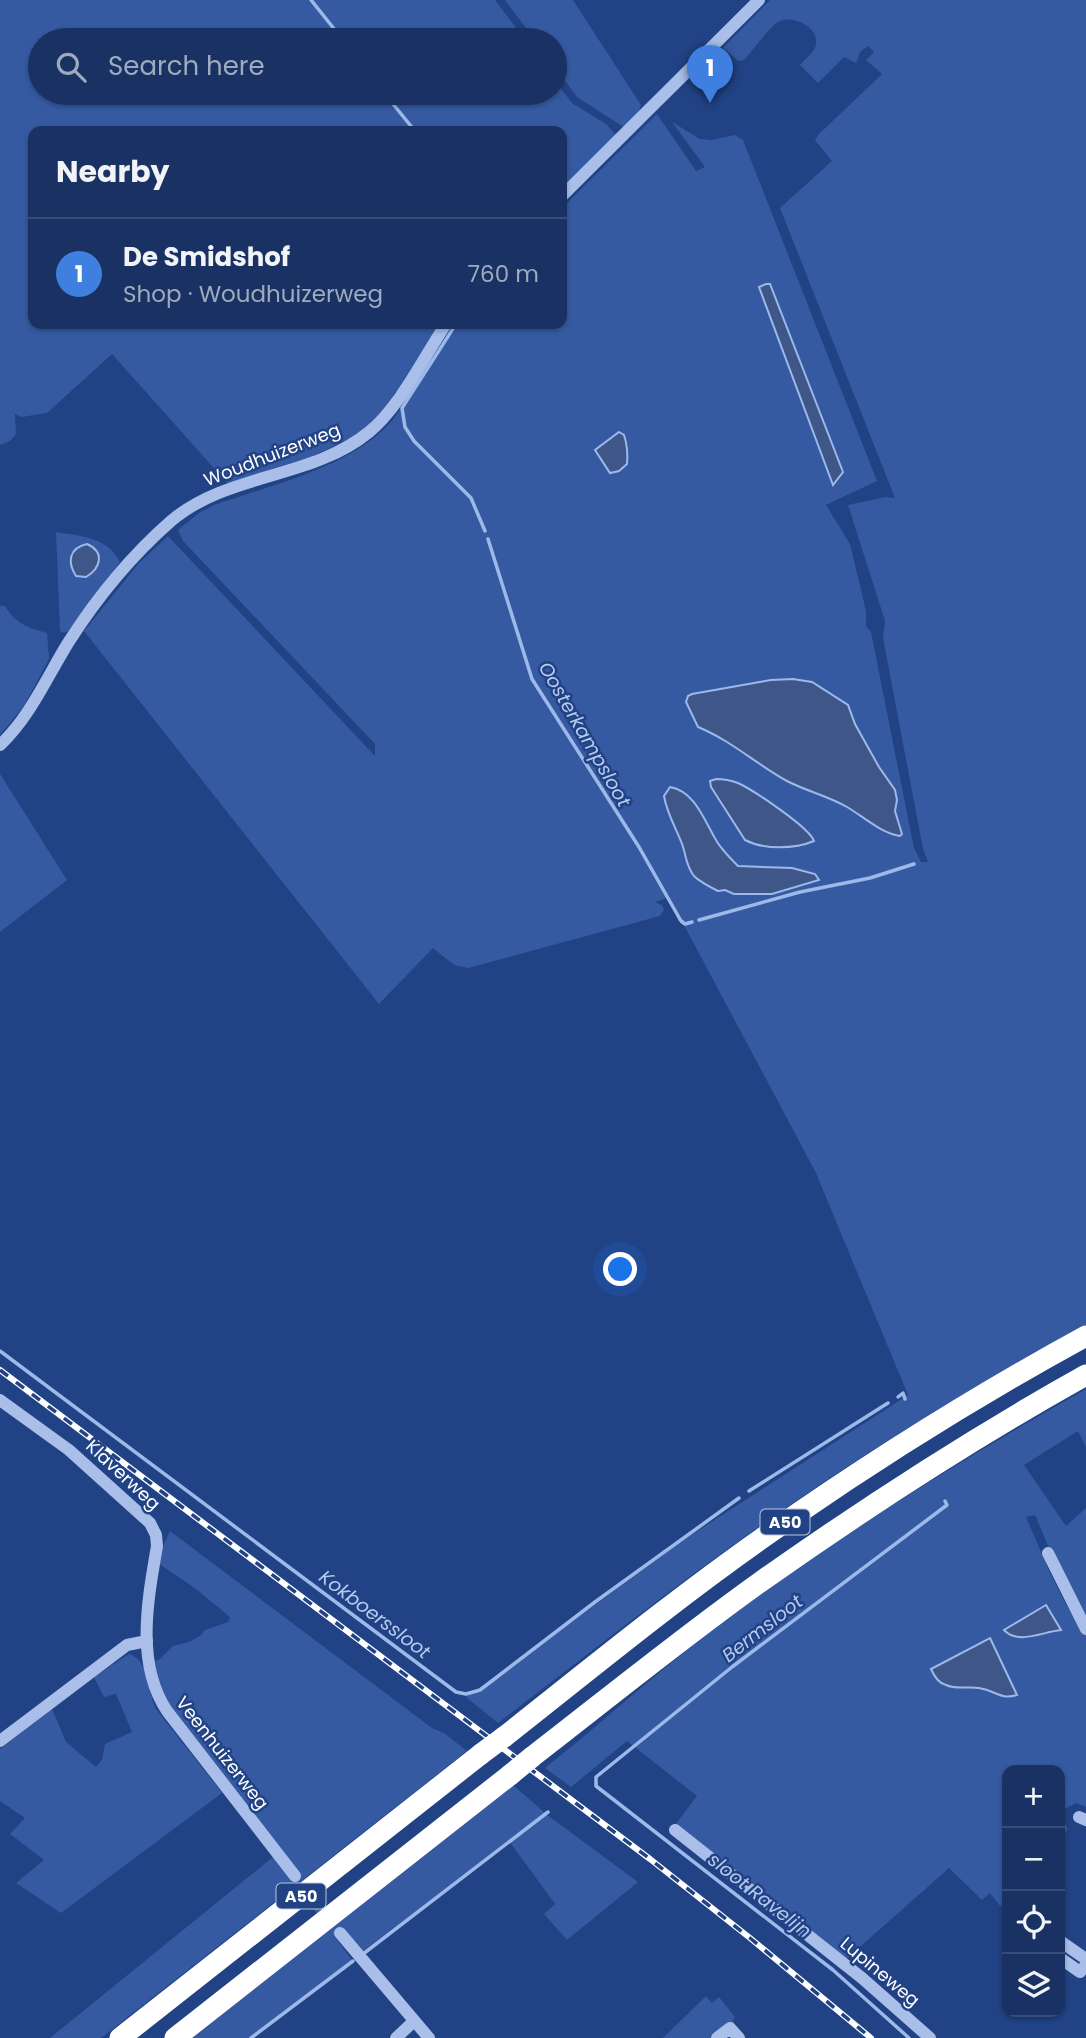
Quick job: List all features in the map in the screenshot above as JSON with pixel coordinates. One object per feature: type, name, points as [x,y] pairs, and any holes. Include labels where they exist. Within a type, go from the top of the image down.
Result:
[{"type":"highway","name":"A50","points":[[120,2038],[645,1626],[801,1511],[915,1436],[1086,1336]]},
{"type":"highway","name":"A50","points":[[175,2038],[758,1584],[863,1511],[995,1427],[1086,1376]]},
{"type":"street","points":[[567,191],[759,0]]},
{"type":"street","name":"Woudhuizerweg","points":[[0,744],[24,717],[94,605],[131,560],[172,521],[209,498],[311,463],[365,435],[390,411],[443,329]]},
{"type":"street","name":"Klaverweg","points":[[0,1400],[69,1450],[150,1523],[157,1541],[146,1606],[147,1641]]},
{"type":"street","points":[[1048,1553],[1086,1629]]},
{"type":"street","points":[[0,1741],[127,1645],[147,1641]]},
{"type":"street","name":"Veenhuizerweg","points":[[147,1641],[153,1682],[162,1704],[295,1876]]},
{"type":"street","name":"Lupineweg","points":[[675,1830],[862,1978],[930,2038]]},
{"type":"street","points":[[340,1933],[429,2038]]},
{"type":"street","points":[[1065,1946],[1086,1965],[1080,1972],[1065,1962]]},
{"type":"street","points":[[396,2038],[414,2021]]},
{"type":"street","points":[[716,2038],[730,2028],[739,2038]]},
{"type":"shaded area","points":[[0,0],[495,0],[516,28],[28,28],[28,105],[567,105],[567,97],[572,103],[606,124],[617,136],[567,186],[567,126],[28,126],[28,329],[437,329],[384,410],[366,427],[345,441],[304,460],[228,484],[112,354],[47,413],[22,417],[15,414],[16,434],[10,441],[0,445]]},
{"type":"shaded area","points":[[505,0],[573,0],[641,105],[625,128],[577,97],[567,83],[567,28],[526,28]]},
{"type":"shaded area","points":[[770,0],[1086,0],[1086,1325],[950,1402],[818,1486],[696,1572],[498,1723],[466,1697],[685,1539],[908,1395],[816,1173],[669,897],[655,902],[662,905],[664,910],[660,916],[468,968],[454,965],[433,948],[379,1004],[84,631],[139,563],[168,536],[375,756],[375,744],[183,541],[178,530],[214,505],[312,472],[359,449],[395,417],[456,329],[567,329],[567,203],[657,114],[696,171],[705,167],[672,122],[700,139],[711,140],[735,135],[743,140],[877,481],[826,505],[850,544],[866,611],[866,626],[871,632],[914,848],[921,862],[928,862],[923,849],[883,638],[885,621],[848,505],[885,497],[895,498],[780,208],[832,161],[815,140],[819,134],[882,74],[866,60],[874,52],[868,46],[860,52],[856,63],[844,57],[818,83],[800,65],[815,48],[815,35],[805,25],[791,20],[778,22],[744,60],[738,61],[723,48]],"holes":[[[770,285],[843,472],[834,485],[759,287]],[[619,432],[625,435],[626,439],[622,470],[610,473]],[[771,680],[812,682],[848,705],[855,724],[895,790],[895,811],[901,826],[890,834],[844,806],[811,789],[791,783],[771,771],[691,714],[686,702],[692,694]],[[742,785],[777,806],[809,832],[745,840],[723,807],[723,802]],[[684,793],[738,866],[792,868],[815,874],[816,882],[783,892],[734,894],[725,890],[683,854],[664,796]]]},
{"type":"shaded area","points":[[770,284],[843,472],[833,485],[759,287]]},
{"type":"shaded area","points":[[619,432],[625,438],[627,464],[619,471],[610,473],[595,450]]},
{"type":"shaded area","points":[[56,532],[101,543],[115,554],[120,562],[68,631],[60,631]],"holes":[[[87,544],[91,574],[73,571],[76,548]]]},
{"type":"shaded area","points":[[87,544],[97,551],[98,565],[86,577],[76,576],[71,566],[71,556],[76,549]]},
{"type":"shaded area","points":[[0,606],[5,606],[13,617],[23,624],[47,633],[49,658],[24,706],[0,735]]},
{"type":"shaded area","points":[[771,680],[812,682],[848,705],[855,724],[895,790],[895,811],[902,834],[900,836],[879,828],[840,803],[787,781],[722,739],[698,727],[686,702],[692,694]]},
{"type":"shaded area","points":[[0,774],[67,880],[0,932]]},
{"type":"shaded area","points":[[716,779],[738,783],[756,793],[792,818],[814,841],[798,846],[780,847],[761,846],[745,840],[711,787],[710,781]]},
{"type":"shaded area","points":[[670,787],[686,794],[693,801],[718,843],[738,866],[792,868],[815,874],[819,880],[772,894],[734,894],[725,890],[718,891],[702,882],[689,868],[667,809],[664,796]]},
{"type":"shaded area","points":[[1086,1389],[1086,1447],[1078,1431],[1024,1465],[1066,1526],[1086,1508],[1086,1619],[1059,1571],[1035,1515],[1026,1517],[1051,1575],[1086,1635],[1086,1807],[1076,1803],[1065,1809],[1065,1765],[1002,1765],[1000,1906],[990,1893],[982,1900],[949,1868],[844,1961],[786,1910],[674,1826],[697,1796],[627,1741],[571,1787],[545,1768],[734,1614],[832,1545],[983,1449]]},
{"type":"shaded area","points":[[170,1531],[432,1728],[444,1733],[467,1751],[101,2038],[50,2038],[273,1857],[168,1707],[158,1684],[155,1661],[173,1646],[189,1642],[205,1630],[228,1622],[230,1617],[158,1563]]},
{"type":"shaded area","points":[[1046,1605],[1061,1630],[1016,1637],[1004,1630]]},
{"type":"shaded area","points":[[990,1638],[1017,1695],[1002,1696],[985,1689],[958,1688],[941,1683],[935,1677],[931,1669]]},
{"type":"shaded area","points":[[129,1654],[141,1663],[156,1709],[222,1793],[61,1913],[16,1883],[44,1860],[10,1834],[25,1818],[0,1801],[0,1749],[52,1709],[66,1742],[96,1767],[102,1760],[105,1744],[132,1732],[116,1694],[104,1697],[94,1677]]},
{"type":"shaded area","points":[[512,1784],[546,1814],[638,1882],[567,1940],[544,1914],[555,1904],[509,1841],[360,1953],[344,1930],[334,1936],[352,1960],[251,2038],[190,2038]]},
{"type":"shaded area","points":[[706,1996],[712,2003],[719,1997],[735,2017],[733,2020],[737,2030],[728,2024],[710,2038],[663,2038]]},
{"type":"waterway","name":"Oosterkampsloot","points":[[311,0],[333,28]]},
{"type":"waterway","name":"Oosterkampsloot","points":[[394,105],[411,126]]},
{"type":"waterway","name":"Oosterkampsloot","points":[[453,329],[402,408],[405,427],[414,441],[471,498],[485,531]]},
{"type":"waterway","name":"Oosterkampsloot","points":[[488,539],[532,679],[639,847],[681,921],[685,924],[692,922]]},
{"type":"waterway","name":"Oosterkampsloot","points":[[699,920],[800,892],[870,878],[914,864]]},
{"type":"waterway","name":"Kokboerssloot","points":[[0,1351],[456,1692],[466,1694],[480,1690],[595,1602],[739,1498]]},
{"type":"waterway","name":"Kokboerssloot","points":[[898,1397],[903,1393],[905,1399]]},
{"type":"waterway","name":"Kokboerssloot","points":[[749,1491],[888,1403]]},
{"type":"waterway","name":"Bermsloot","points":[[909,2038],[833,1970],[596,1786],[596,1777],[732,1667],[947,1505],[945,1501]]},
{"type":"waterway","points":[[363,1954],[548,1812]]},
{"type":"waterway","points":[[251,2038],[353,1961]]},
{"type":"tunnel","points":[[303,1886],[340,1933]]},
{"type":"railway","points":[[0,1370],[650,1859],[871,2038]]},
{"type":"place","name":"De Smidshof","points":[[710,103]]},
{"type":"water label","name":"sloot Ravelijn","points":[[760,1895]]}]
